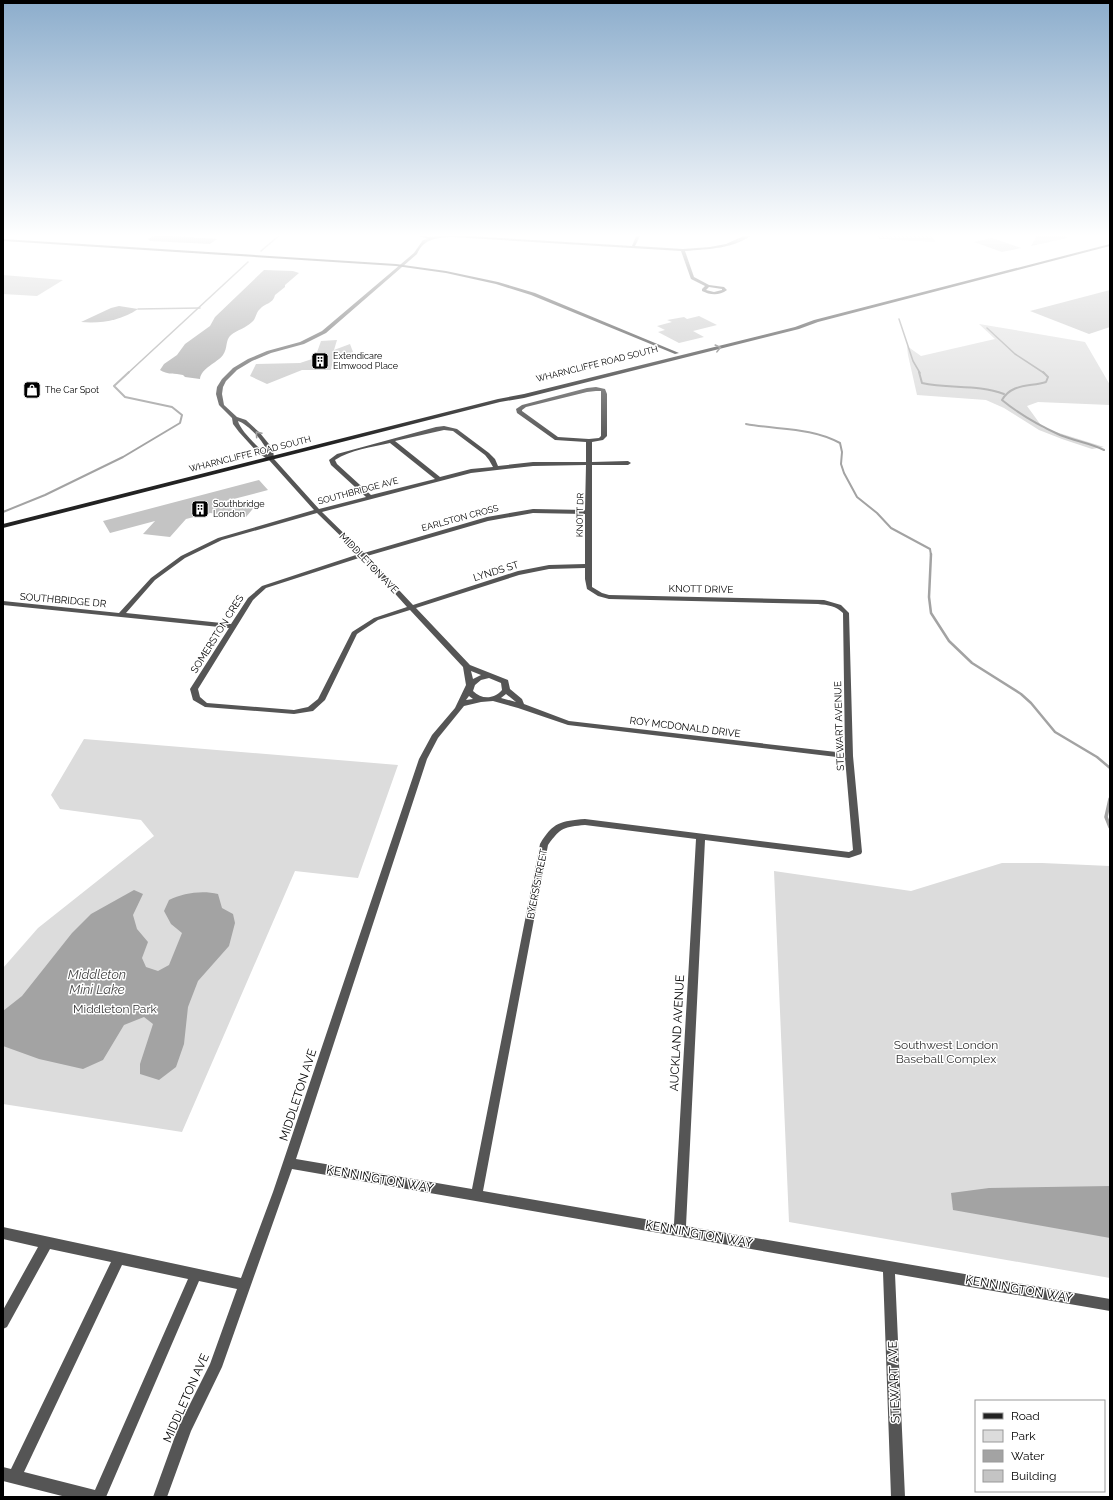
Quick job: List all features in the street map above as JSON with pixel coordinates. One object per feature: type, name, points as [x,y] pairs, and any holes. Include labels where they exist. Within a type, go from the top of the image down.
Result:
[{"type":"main road","points":[[546,304],[668,355]]},
{"type":"main road","points":[[557,304],[677,353]]},
{"type":"main road","name":"WHARNCLIFFE ROAD SOUTH","points":[[3,526],[500,400],[524,396],[687,356],[797,328],[816,321],[882,304]]},
{"type":"main road","name":"WHARNCLIFFE ROAD SOUTH","points":[[500,400],[519,393],[668,355],[789,325],[816,321]]},
{"type":"street","points":[[271,459],[270,449],[258,434],[244,421],[235,418],[222,405],[219,394],[222,383],[230,373],[256,358],[302,343],[320,334],[355,304]]},
{"type":"street","points":[[587,390],[603,390],[604,436],[601,439],[589,441],[557,439],[519,412],[524,406],[587,390]]},
{"type":"street","points":[[235,418],[236,424],[241,431],[260,452],[271,459]]},
{"type":"street","points":[[370,497],[334,465],[332,460],[339,454],[436,429],[450,428],[455,430],[487,454],[492,459],[496,468]]},
{"type":"street","points":[[391,441],[439,479]]},
{"type":"street","name":"KNOTT DR","points":[[588,566],[589,441]]},
{"type":"street","name":"MIDDLETON AVE","points":[[271,459],[318,511],[363,555],[467,667]]},
{"type":"street","name":"SOUTHBRIDGE AVE","points":[[121,615],[153,579],[183,557],[220,539],[318,511],[470,471],[533,464],[628,463]]},
{"type":"street","name":"EARLSTON CROSS","points":[[363,555],[487,518],[533,511],[588,512]]},
{"type":"street","name":"SOMERSTON CRES","points":[[363,555],[264,587],[250,599],[194,689],[196,698],[205,705],[294,712],[310,708],[321,700],[354,633],[376,619],[413,608]]},
{"type":"street","name":"KNOTT DRIVE","points":[[588,566],[589,588],[600,596],[781,600],[836,604]]},
{"type":"street","name":"LYNDS ST","points":[[413,608],[518,573],[549,567],[588,566]]},
{"type":"street","name":"SOUTHBRIDGE DR","points":[[3,603],[233,626]]},
{"type":"street","name":"STEWART AVENUE","points":[[836,604],[846,613],[849,756],[858,852]]},
{"type":"street","points":[[482,699],[472,695],[469,687],[467,667],[501,679],[505,682],[506,690],[520,702],[521,706]]},
{"type":"street","points":[[469,687],[474,680],[489,676]]},
{"type":"street","name":"MIDDLETON AVE","points":[[160,1497],[185,1428],[215,1367],[289,1163],[423,759],[435,737],[458,709],[469,687]]},
{"type":"street","points":[[460,704],[482,699],[494,699],[502,695],[506,690]]},
{"type":"street","name":"ROY MCDONALD DRIVE","points":[[494,699],[521,706],[568,723],[849,756]]},
{"type":"street","name":"BYERS STREET","points":[[476,1196],[544,844],[554,830],[565,824],[585,822],[849,855],[858,852]]},
{"type":"street","name":"AUCKLAND AVENUE","points":[[680,1231],[700,836]]},
{"type":"street","name":"KENNINGTON WAY","points":[[289,1163],[1110,1305]]},
{"type":"street","points":[[3,1233],[245,1285]]},
{"type":"street","points":[[3,1323],[47,1243]]},
{"type":"street","points":[[94,1497],[8,1475],[119,1258]]},
{"type":"street","name":"STEWART AVE","points":[[889,1267],[898,1497]]},
{"type":"street","points":[[99,1497],[196,1275]]},
{"type":"green space","points":[[979,324],[1085,342],[1110,385],[1110,405],[1038,402],[1027,406],[1043,428],[1104,447],[1092,449],[1039,430],[1004,408],[986,400],[917,395],[907,346],[921,356],[995,339]]},
{"type":"green space","name":"Middleton Park","points":[[84,739],[398,765],[358,878],[295,871],[182,1132],[3,1104],[3,968],[38,928],[154,836],[141,820],[60,809],[51,795]]},
{"type":"green space","name":"Southwest London Baseball Complex","points":[[1002,863],[1110,866],[1110,1278],[789,1222],[774,871],[911,891]]},
{"type":"water","points":[[229,304],[267,304],[259,310],[252,322],[229,337],[226,350],[223,355],[203,372],[200,379],[185,377],[180,374],[163,372],[160,370],[164,364],[177,355],[185,344],[210,326],[215,317]]},
{"type":"water","points":[[119,306],[138,309],[125,316],[104,322],[81,322],[111,308]]},
{"type":"water","name":"Middleton Mini Lake","points":[[134,890],[143,894],[133,915],[137,929],[148,942],[142,958],[146,967],[158,971],[169,965],[182,933],[171,924],[164,911],[169,900],[193,893],[206,892],[218,894],[222,908],[233,914],[235,923],[229,946],[198,981],[188,1007],[184,1044],[176,1067],[159,1080],[140,1074],[140,1064],[153,1024],[144,1017],[124,1025],[103,1060],[83,1069],[39,1059],[3,1046],[3,1011],[22,996],[72,933],[91,914]]},
{"type":"water","points":[[1110,1186],[1110,1238],[953,1210],[951,1193],[989,1188]]},
{"type":"building","points":[[1057,304],[1110,304],[1110,327],[1089,334],[1030,311]]},
{"type":"building","points":[[699,316],[717,325],[693,331],[704,337],[679,343],[658,332],[665,330],[657,326],[672,322],[667,320],[684,317],[687,319]]},
{"type":"building","name":"Extendicare Elmwood Place","points":[[337,340],[334,350],[350,344],[353,352],[333,359],[331,370],[302,370],[267,384],[250,376],[256,364],[300,363],[315,358],[321,341]]},
{"type":"building","name":"Southbridge London","points":[[259,480],[268,490],[222,502],[256,505],[246,517],[210,513],[186,519],[170,537],[143,534],[155,521],[110,533],[103,521]]},
{"type":"waterway","points":[[198,308],[203,304]]},
{"type":"waterway","points":[[128,373],[198,308]]},
{"type":"waterway","points":[[138,309],[198,308]]},
{"type":"waterway","points":[[899,319],[913,361],[920,373]]},
{"type":"waterway","points":[[987,328],[1015,354],[1044,373]]},
{"type":"waterway","points":[[3,512],[45,495],[123,457],[180,423],[182,415],[172,407],[125,397],[114,386],[129,372]]},
{"type":"waterway","points":[[919,372],[922,383],[984,389],[1004,394]]},
{"type":"waterway","points":[[1044,373],[1048,377],[1046,382],[1016,388],[1002,400],[1037,424],[1066,437],[1104,450]]},
{"type":"waterway","points":[[746,424],[818,434],[840,443],[842,452],[841,464],[844,473],[857,497],[877,513],[891,528],[930,549],[931,555]]},
{"type":"waterway","points":[[931,555],[929,597],[931,613],[949,641],[972,663],[1021,694],[1031,703],[1055,732],[1097,757],[1110,768]]},
{"type":"waterway","points":[[1110,799],[1106,817],[1110,827]]},
{"type":"place","name":"Extendicare Elmwood Place","points":[[320,361]]},
{"type":"place","name":"The Car Spot","points":[[32,390]]},
{"type":"place","name":"Southbridge London","points":[[200,509]]}]
